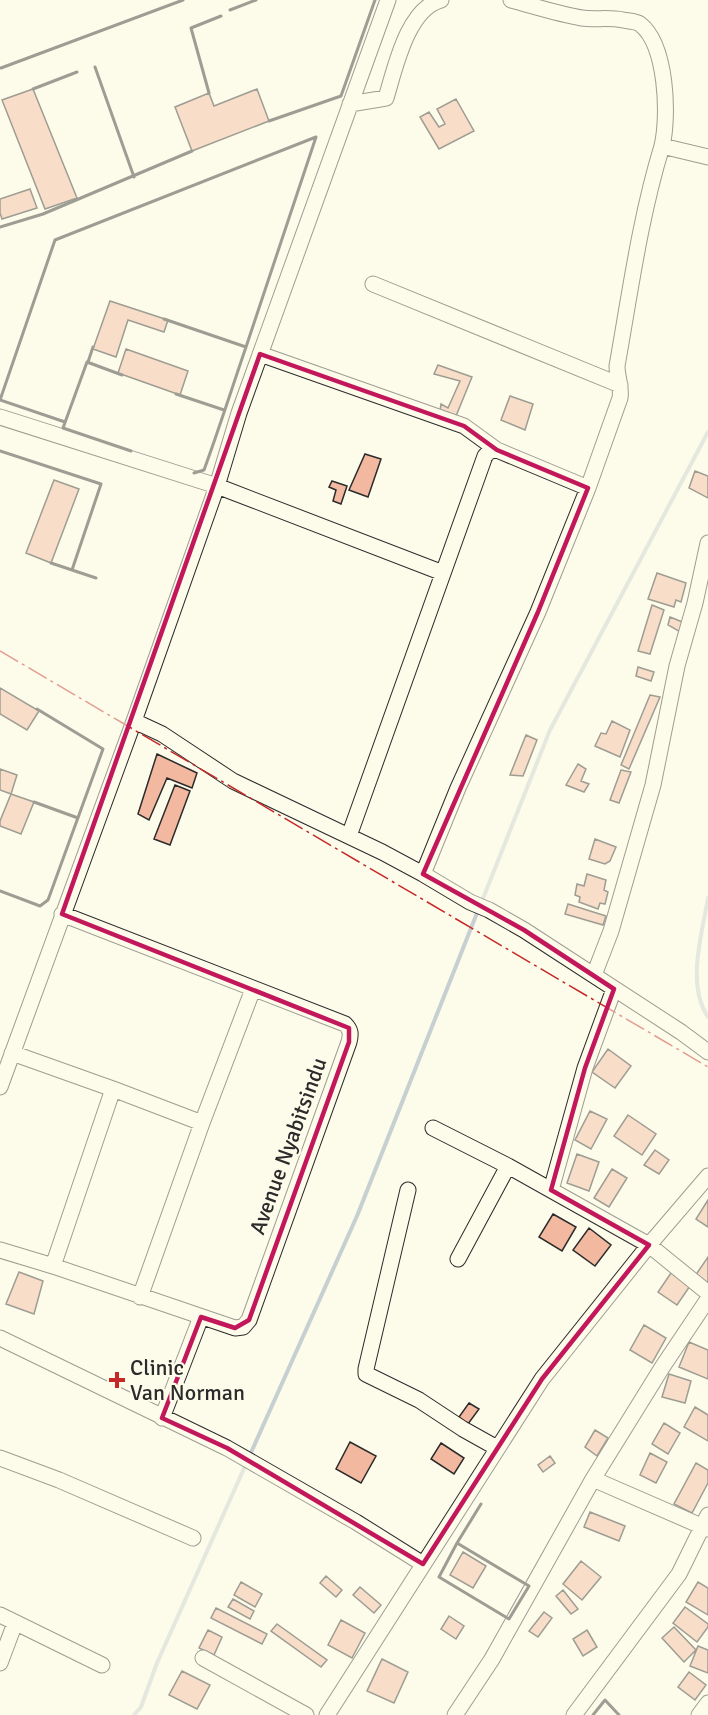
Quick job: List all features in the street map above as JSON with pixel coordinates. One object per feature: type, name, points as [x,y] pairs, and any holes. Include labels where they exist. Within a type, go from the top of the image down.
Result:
[{"type":"street","points":[[0,1087],[134,721],[217,486],[239,413],[388,0]]},
{"type":"street","points":[[350,104],[386,98],[401,49],[416,18],[437,0]]},
{"type":"street","points":[[423,874],[458,788],[538,612],[588,488],[620,398],[617,366],[648,200],[665,130],[665,85],[652,38],[639,23],[615,18],[583,18],[511,0]]},
{"type":"street","points":[[662,146],[708,157]]},
{"type":"street","points":[[373,284],[620,385]]},
{"type":"street","points":[[260,354],[464,426],[497,450],[588,488]]},
{"type":"street","points":[[0,417],[217,486],[443,573]]},
{"type":"street","points":[[349,836],[485,456],[490,451],[497,450]]},
{"type":"street","points":[[594,975],[611,931],[653,785],[677,666],[695,603],[708,543]]},
{"type":"street","points":[[134,721],[162,734],[232,780],[423,874],[524,930],[708,1052]]},
{"type":"street","name":"Avenue Nyabitsindu","points":[[0,1250],[235,1328],[243,1327],[249,1320],[351,1034],[345,1024],[62,914]]},
{"type":"street","points":[[140,1297],[201,1123],[253,989]]},
{"type":"street","points":[[551,1190],[585,1068],[614,989]]},
{"type":"street","points":[[12,1053],[201,1123]]},
{"type":"street","points":[[53,1266],[113,1089]]},
{"type":"street","points":[[433,1128],[508,1166],[649,1245],[708,1293]]},
{"type":"street","points":[[459,1259],[508,1166]]},
{"type":"street","points":[[327,1715],[542,1379],[649,1245],[708,1176]]},
{"type":"street","points":[[408,1190],[366,1374],[418,1400],[497,1448]]},
{"type":"street","points":[[454,1715],[492,1659],[593,1479],[663,1366],[708,1299]]},
{"type":"street","points":[[162,1418],[201,1317]]},
{"type":"street","points":[[0,1338],[227,1448],[356,1522],[423,1564]]},
{"type":"street","points":[[0,1458],[59,1480],[193,1538]]},
{"type":"street","points":[[574,1715],[679,1574],[706,1523],[593,1479]]},
{"type":"street","points":[[0,1615],[102,1665]]},
{"type":"street","points":[[0,1663],[15,1623]]},
{"type":"street","points":[[203,1658],[306,1715]]},
{"type":"street","points":[[699,1715],[708,1703]]},
{"type":"highlighted area","points":[[260,354],[464,426],[497,450],[588,488],[538,612],[423,874],[524,930],[614,989],[585,1068],[551,1190],[649,1245],[542,1379],[423,1564],[227,1448],[162,1418],[201,1317],[235,1328],[249,1320],[349,1042],[349,1028],[62,914]]},
{"type":"building","points":[[33,89],[77,198],[45,209],[2,100]]},
{"type":"building","points":[[257,89],[269,121],[192,151],[175,107],[209,93],[214,106]]},
{"type":"building","points":[[456,99],[474,131],[439,149],[420,117],[429,112],[439,127],[445,124],[437,109]]},
{"type":"building","points":[[30,189],[37,208],[2,219],[0,199]]},
{"type":"building","points":[[110,301],[168,320],[164,332],[128,320],[116,357],[93,349]]},
{"type":"building","points":[[126,349],[188,371],[180,395],[118,373]]},
{"type":"building","points":[[438,365],[472,377],[456,416],[440,411],[441,404],[448,408],[460,381],[434,374]]},
{"type":"building","points":[[510,396],[533,404],[525,430],[501,420]]},
{"type":"building","points":[[365,454],[381,459],[368,497],[349,490]]},
{"type":"building","points":[[695,471],[708,476],[708,498],[689,488]]},
{"type":"building","points":[[54,480],[79,489],[51,563],[26,553]]},
{"type":"building","points":[[332,481],[347,486],[341,504],[333,501],[336,490],[329,487]]},
{"type":"building","points":[[657,573],[686,583],[681,602],[676,600],[674,607],[648,599]]},
{"type":"building","points":[[652,605],[664,610],[650,654],[638,651]]},
{"type":"building","points":[[670,617],[685,623],[682,633],[668,625]]},
{"type":"building","points":[[638,667],[654,672],[651,681],[636,676]]},
{"type":"building","points":[[0,688],[39,711],[27,730],[0,714]]},
{"type":"building","points":[[650,695],[660,697],[629,769],[621,765]]},
{"type":"building","points":[[612,721],[630,730],[620,757],[595,746],[601,733],[606,734]]},
{"type":"building","points":[[526,735],[537,740],[523,776],[510,775]]},
{"type":"building","points":[[157,754],[197,773],[192,788],[167,778],[149,820],[138,814]]},
{"type":"building","points":[[578,764],[586,769],[581,781],[589,784],[584,792],[566,785]]},
{"type":"building","points":[[0,769],[17,775],[11,794],[0,790]]},
{"type":"building","points":[[621,770],[631,772],[619,803],[610,800]]},
{"type":"building","points":[[175,785],[190,791],[170,845],[154,839]]},
{"type":"building","points":[[11,794],[34,802],[21,834],[0,826]]},
{"type":"building","points":[[595,839],[616,847],[610,861],[605,864],[589,859]]},
{"type":"building","points":[[587,874],[606,880],[604,890],[608,892],[605,904],[600,903],[598,909],[579,902],[580,897],[575,895],[577,884],[584,886]]},
{"type":"building","points":[[568,904],[606,916],[603,925],[565,914]]},
{"type":"building","points":[[608,1049],[631,1066],[615,1088],[592,1072]]},
{"type":"building","points":[[590,1111],[607,1119],[591,1149],[575,1140]]},
{"type":"building","points":[[628,1115],[656,1134],[642,1155],[614,1136]]},
{"type":"building","points":[[655,1150],[669,1160],[659,1174],[644,1165]]},
{"type":"building","points":[[577,1154],[599,1162],[589,1191],[567,1183]]},
{"type":"building","points":[[612,1169],[627,1178],[609,1207],[594,1198]]},
{"type":"building","points":[[708,1200],[708,1227],[696,1219]]},
{"type":"building","points":[[553,1214],[576,1227],[562,1251],[539,1237]]},
{"type":"building","points":[[589,1228],[611,1245],[595,1266],[573,1250]]},
{"type":"building","points":[[708,1257],[708,1281],[706,1283],[695,1276]]},
{"type":"building","points":[[19,1272],[43,1281],[34,1314],[6,1304]]},
{"type":"building","points":[[671,1273],[690,1286],[677,1305],[658,1292]]},
{"type":"building","points":[[644,1325],[666,1338],[652,1363],[630,1350]]},
{"type":"building","points":[[689,1342],[708,1350],[708,1379],[679,1367]]},
{"type":"building","points":[[669,1374],[691,1381],[685,1403],[662,1397]]},
{"type":"building","points":[[469,1403],[479,1409],[468,1424],[459,1417]]},
{"type":"building","points":[[695,1407],[708,1415],[708,1441],[684,1427]]},
{"type":"building","points":[[664,1423],[680,1433],[668,1454],[652,1444]]},
{"type":"building","points":[[595,1430],[608,1438],[597,1456],[585,1447]]},
{"type":"building","points":[[350,1442],[376,1456],[361,1483],[336,1469]]},
{"type":"building","points":[[441,1443],[464,1458],[454,1474],[431,1459]]},
{"type":"building","points":[[650,1453],[667,1462],[656,1483],[640,1475]]},
{"type":"building","points":[[550,1456],[555,1463],[543,1472],[538,1465]]},
{"type":"building","points":[[696,1463],[708,1470],[708,1483],[692,1513],[674,1504]]},
{"type":"building","points":[[590,1512],[625,1526],[619,1541],[584,1527]]},
{"type":"building","points":[[463,1552],[486,1566],[473,1588],[450,1575]]},
{"type":"building","points":[[581,1561],[601,1577],[582,1600],[563,1584]]},
{"type":"building","points":[[326,1576],[342,1590],[336,1597],[320,1583]]},
{"type":"building","points":[[241,1582],[262,1594],[255,1607],[234,1595]]},
{"type":"building","points":[[698,1582],[708,1588],[708,1615],[686,1602]]},
{"type":"building","points":[[360,1587],[381,1605],[374,1613],[353,1595]]},
{"type":"building","points":[[563,1590],[578,1609],[571,1614],[556,1596]]},
{"type":"building","points":[[233,1599],[254,1611],[250,1619],[228,1607]]},
{"type":"building","points":[[685,1607],[708,1624],[697,1642],[673,1623]]},
{"type":"building","points":[[216,1608],[267,1634],[262,1644],[211,1618]]},
{"type":"building","points":[[544,1612],[552,1618],[538,1637],[529,1631]]},
{"type":"building","points":[[449,1616],[464,1626],[456,1639],[441,1629]]},
{"type":"building","points":[[341,1620],[365,1633],[352,1658],[328,1645]]},
{"type":"building","points":[[277,1624],[327,1660],[321,1667],[271,1631]]},
{"type":"building","points":[[674,1627],[696,1650],[684,1662],[662,1638]]},
{"type":"building","points":[[208,1630],[222,1637],[214,1655],[199,1648]]},
{"type":"building","points":[[587,1630],[597,1647],[583,1656],[573,1639]]},
{"type":"building","points":[[698,1646],[708,1650],[708,1673],[690,1666]]},
{"type":"building","points":[[382,1659],[408,1672],[394,1703],[367,1691]]},
{"type":"building","points":[[182,1671],[210,1685],[197,1709],[169,1695]]},
{"type":"building","points":[[689,1672],[706,1685],[695,1700],[678,1687]]},
{"type":"waterway","points":[[482,901],[550,730],[708,432]]},
{"type":"waterway","points":[[708,898],[697,975],[701,1004],[708,1017]]},
{"type":"waterway","points":[[249,1457],[357,1216],[479,908]]},
{"type":"waterway","points":[[134,1715],[141,1707],[157,1663],[246,1464]]},
{"type":"wall","points":[[1,68],[183,0]]},
{"type":"wall","points":[[230,10],[256,0]]},
{"type":"wall","points":[[269,121],[341,96],[375,0]]},
{"type":"wall","points":[[209,93],[191,28],[221,16]]},
{"type":"wall","points":[[95,67],[134,177]]},
{"type":"wall","points":[[33,89],[77,72]]},
{"type":"wall","points":[[65,422],[0,400],[55,240],[316,137],[246,347]]},
{"type":"wall","points":[[0,227],[43,214],[192,151]]},
{"type":"wall","points":[[164,319],[246,347],[204,470],[194,473]]},
{"type":"wall","points":[[88,362],[93,347]]},
{"type":"wall","points":[[122,375],[87,362],[63,428],[131,451]]},
{"type":"wall","points":[[176,394],[224,410]]},
{"type":"wall","points":[[0,451],[101,484],[72,570],[51,563]]},
{"type":"wall","points":[[72,570],[96,578]]},
{"type":"wall","points":[[0,891],[40,906],[48,900],[103,749],[37,709]]},
{"type":"wall","points":[[34,802],[78,818]]},
{"type":"wall","points":[[457,1543],[481,1504]]},
{"type":"wall","points":[[457,1543],[529,1586],[509,1619],[439,1577],[457,1543]]},
{"type":"wall","points":[[593,1715],[605,1700],[619,1715]]},
{"type":"power","points":[[0,651],[708,1067]]},
{"type":"place","name":"Clinic Van Norman","points":[[117,1380]]}]
